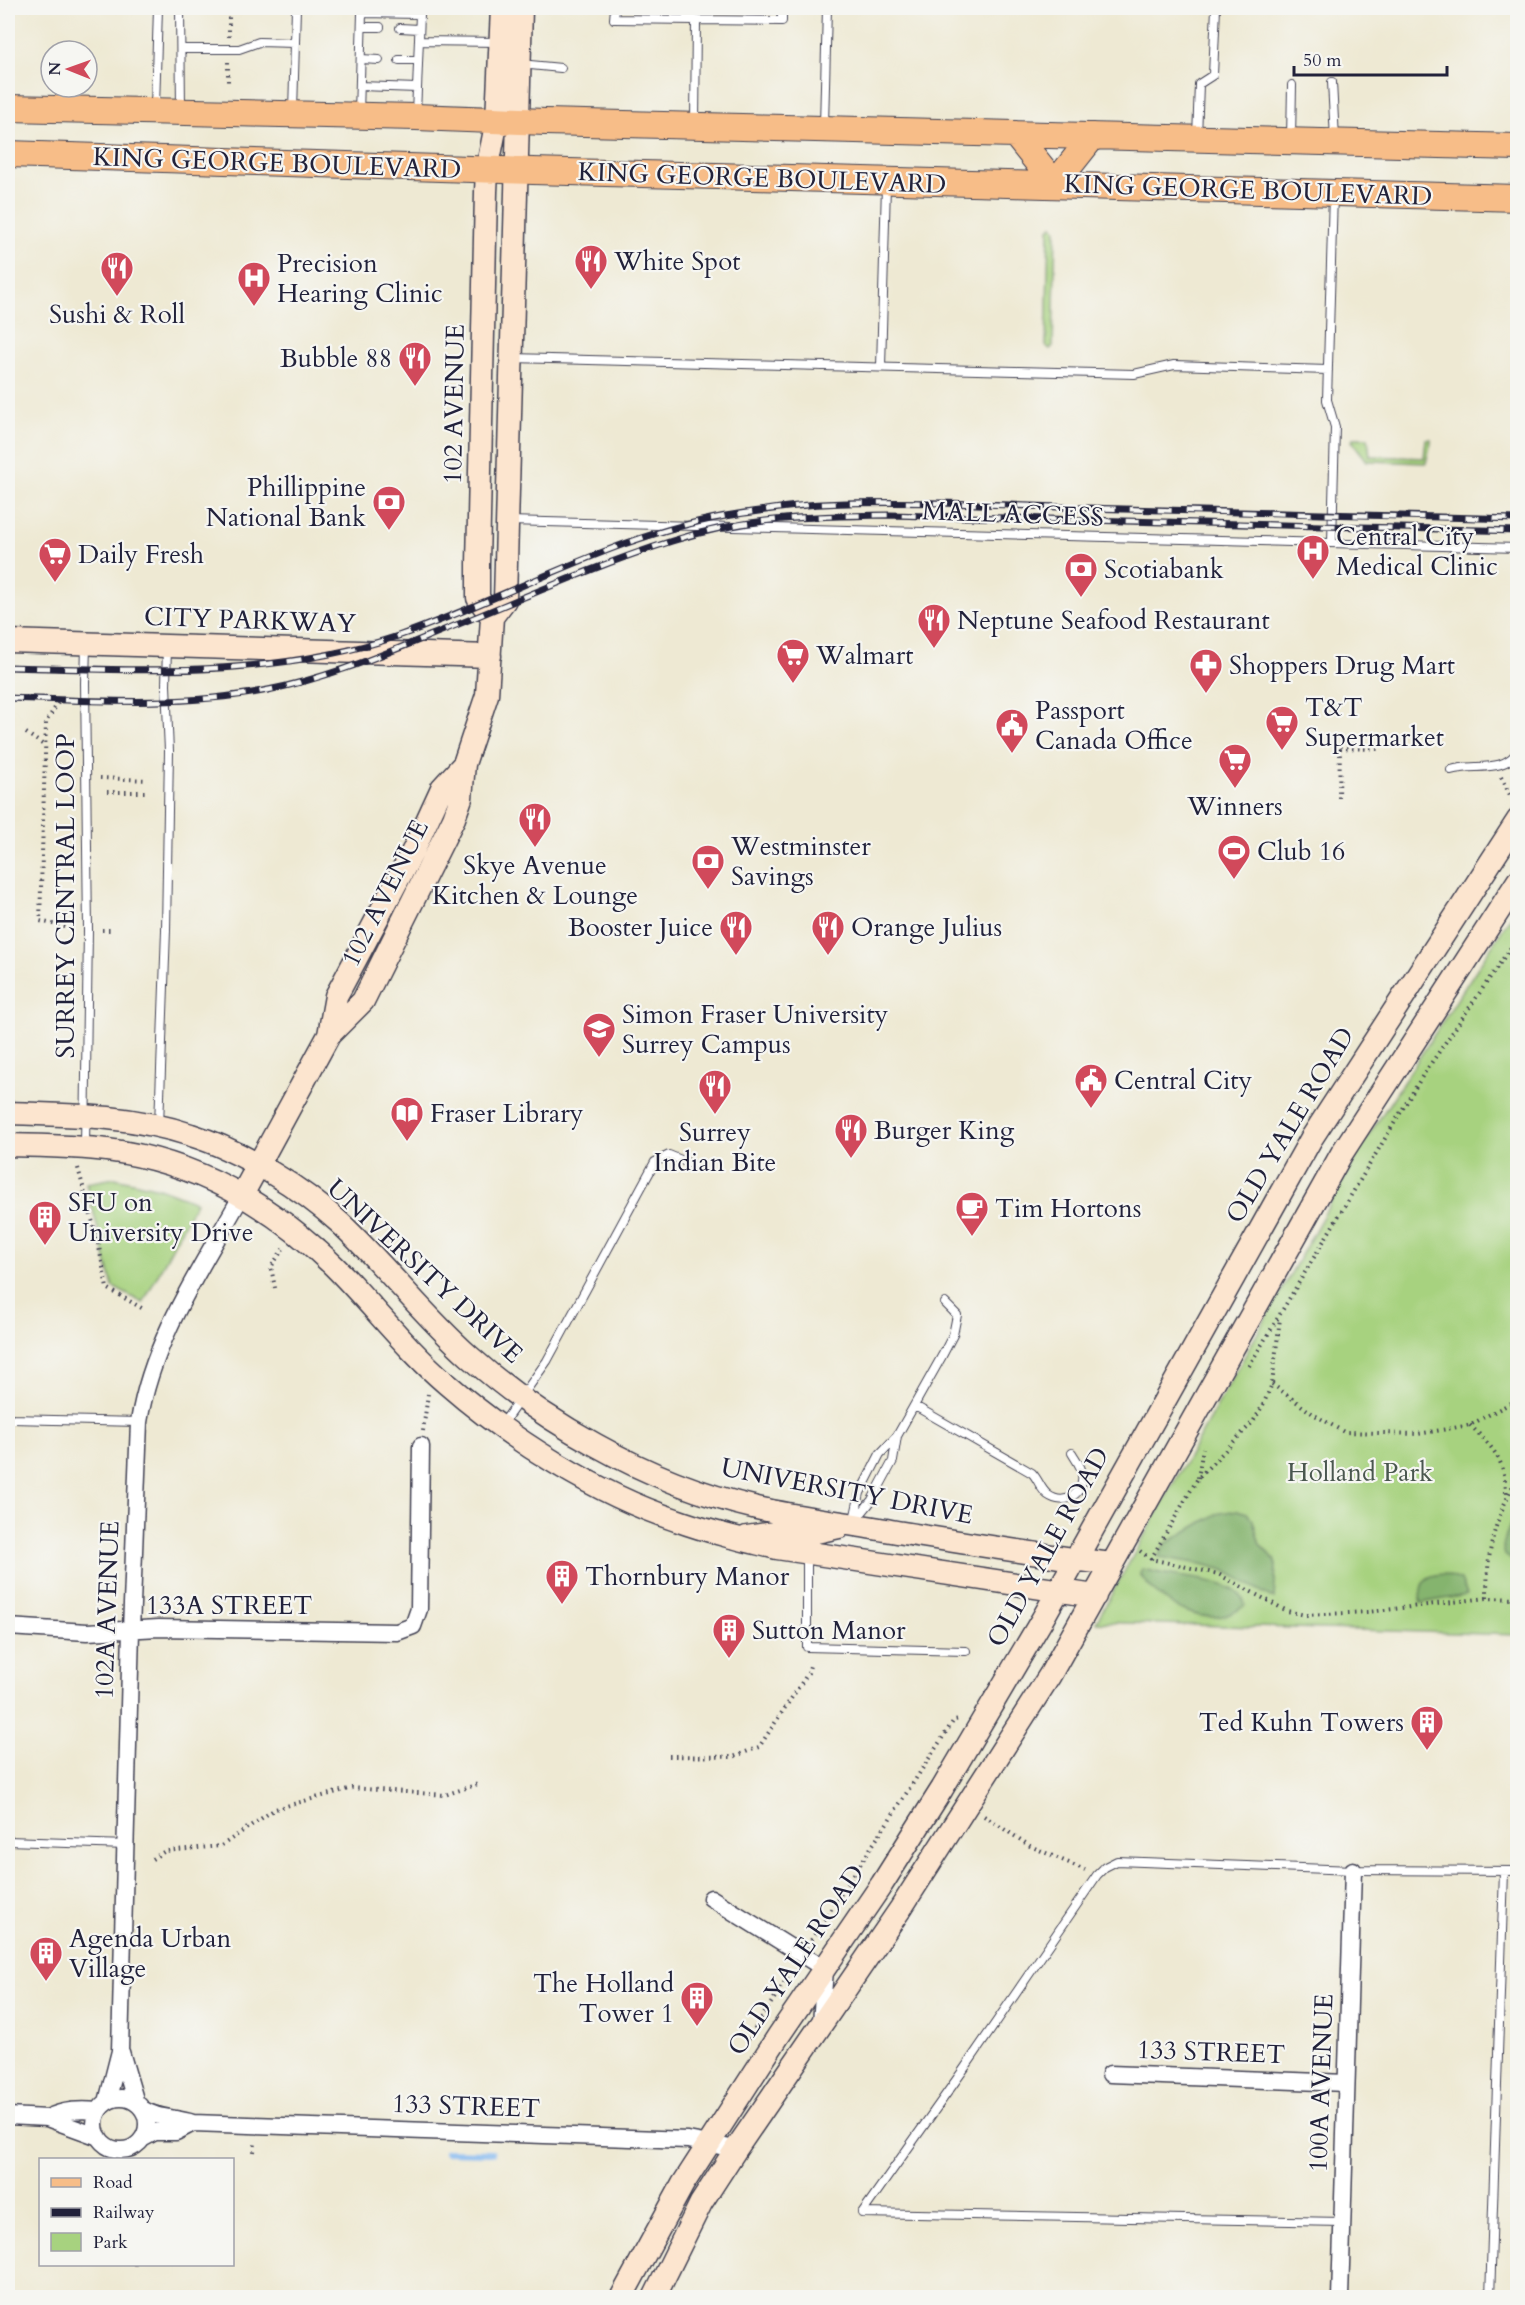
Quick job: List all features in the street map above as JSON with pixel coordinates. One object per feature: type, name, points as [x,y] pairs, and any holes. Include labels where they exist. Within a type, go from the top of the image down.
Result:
[{"type":"main road","name":"102 AVENUE","points":[[242,1194],[329,1035],[336,996],[414,849],[442,788],[464,764],[485,704],[492,617],[505,600],[517,171],[508,121],[501,42],[502,8]]},
{"type":"main road","name":"102 AVENUE","points":[[492,617],[478,598],[487,170],[508,121],[520,64],[521,8]]},
{"type":"main road","name":"KING GEORGE BOULEVARD","points":[[8,108],[1518,147]]},
{"type":"main road","points":[[1015,134],[1055,184],[1093,136]]},
{"type":"main road","name":"KING GEORGE BOULEVARD","points":[[8,154],[517,171],[1518,198]]},
{"type":"main road","name":"CITY PARKWAY","points":[[8,641],[490,656]]},
{"type":"main road","name":"OLD YALE ROAD","points":[[621,2298],[668,2209],[710,2142],[882,1884],[942,1789],[1058,1591],[1311,1139],[1349,1077],[1518,820]]},
{"type":"main road","points":[[654,2298],[701,2203],[901,1908],[1050,1674],[1342,1153],[1518,881]]},
{"type":"main road","points":[[1349,1077],[1374,1101]]},
{"type":"main road","name":"UNIVERSITY DRIVE","points":[[8,1113],[86,1115],[159,1125],[194,1135],[225,1148],[258,1166],[311,1200],[338,1221],[469,1357],[553,1421],[631,1464],[691,1488],[756,1508],[1112,1564]]},
{"type":"main road","points":[[8,1145],[81,1156],[108,1150],[174,1166],[211,1179],[242,1194],[316,1249],[424,1363],[447,1385],[501,1427],[542,1455],[617,1495],[674,1520],[737,1539],[807,1552],[1095,1596]]},
{"type":"main road","points":[[737,1539],[781,1532],[807,1534],[852,1524]]},
{"type":"street","name":"102A AVENUE","points":[[103,2106],[120,2051],[139,1422],[157,1355],[242,1194]]},
{"type":"street","name":"133A STREET","points":[[8,1627],[87,1632],[159,1628],[397,1632],[412,1626],[419,1609],[421,1446]]},
{"type":"street","name":"100A AVENUE","points":[[1340,2298],[1353,1870]]},
{"type":"street","points":[[711,1898],[825,1968],[821,2024]]},
{"type":"street","name":"102A AVENUE","points":[[120,2051],[139,2106]]},
{"type":"street","name":"133 STREET","points":[[1110,2074],[1346,2083]]},
{"type":"street","points":[[8,2116],[47,2118],[78,2127],[99,2137],[108,2146],[122,2150],[136,2145],[142,2139],[146,2124],[139,2106],[122,2098],[103,2106],[63,2111],[47,2118]]},
{"type":"street","points":[[99,2137],[95,2124],[103,2106]]},
{"type":"street","name":"133 STREET","points":[[139,2106],[150,2114],[176,2117],[193,2123],[688,2140],[710,2142],[736,2149]]},
{"type":"street","name":"133 STREET","points":[[142,2139],[155,2132],[176,2132],[193,2123]]},
{"type":"lane","points":[[155,111],[158,8]]},
{"type":"lane","points":[[180,8],[181,111]]},
{"type":"lane","points":[[292,114],[296,8]]},
{"type":"lane","points":[[615,8],[614,19],[782,21],[782,8]]},
{"type":"lane","points":[[824,129],[827,8]]},
{"type":"lane","points":[[1197,139],[1199,84],[1213,75],[1216,8]]},
{"type":"lane","points":[[359,116],[362,13],[420,14],[416,117]]},
{"type":"lane","points":[[695,125],[696,20]]},
{"type":"lane","points":[[362,27],[380,27]]},
{"type":"lane","points":[[400,28],[419,29]]},
{"type":"lane","points":[[419,41],[501,42]]},
{"type":"lane","points":[[181,49],[239,49],[259,42],[295,43]]},
{"type":"lane","points":[[361,59],[379,60]]},
{"type":"lane","points":[[399,60],[418,60]]},
{"type":"lane","points":[[520,64],[561,68]]},
{"type":"lane","points":[[1332,82],[1335,143]]},
{"type":"lane","points":[[1291,141],[1292,85]]},
{"type":"lane","points":[[360,86],[417,88]]},
{"type":"lane","points":[[881,367],[886,181]]},
{"type":"lane","points":[[1332,543],[1335,427],[1327,400],[1333,194]]},
{"type":"lane","points":[[512,358],[1134,374],[1174,365],[1328,370]]},
{"type":"lane","name":"MALL ACCESS","points":[[508,521],[1518,548]]},
{"type":"lane","name":"SURREY CENTRAL LOOP","points":[[81,1156],[86,1115],[88,930],[84,683],[86,643]]},
{"type":"lane","points":[[159,1125],[168,823],[167,646]]},
{"type":"lane","points":[[1451,770],[1464,766],[1506,764],[1518,751]]},
{"type":"lane","points":[[501,1427],[547,1361],[655,1162],[669,1155],[698,1167]]},
{"type":"lane","points":[[852,1524],[860,1493],[880,1454],[897,1436],[953,1335],[957,1315],[945,1303]]},
{"type":"lane","points":[[915,1406],[1032,1473],[1050,1497],[1070,1498],[1078,1493],[1082,1486],[1082,1472],[1072,1453]]},
{"type":"lane","points":[[8,1416],[11,1419],[139,1422]]},
{"type":"lane","points":[[852,1524],[872,1500],[893,1461],[897,1436]]},
{"type":"lane","points":[[807,1552],[807,1647],[966,1651]]},
{"type":"lane","points":[[8,1841],[127,1845]]},
{"type":"lane","points":[[1342,2222],[862,2213],[1097,1875],[1105,1867],[1117,1861],[1353,1870],[1518,1871]]},
{"type":"lane","points":[[1490,2298],[1504,1871]]},
{"type":"path","points":[[58,703],[46,722],[40,921],[73,929]]},
{"type":"path","points":[[26,733],[46,747]]},
{"type":"path","points":[[1340,798],[1340,750],[1378,749]]},
{"type":"path","points":[[1496,766],[1510,795]]},
{"type":"path","points":[[100,778],[147,780]]},
{"type":"path","points":[[108,792],[148,792]]},
{"type":"path","points":[[102,930],[111,930]]},
{"type":"path","points":[[1249,1367],[1281,1317],[1423,1075],[1518,937]]},
{"type":"path","points":[[81,1156],[107,1288],[145,1310]]},
{"type":"path","points":[[275,1288],[271,1267],[286,1243]]},
{"type":"path","points":[[1281,1317],[1272,1384],[1263,1405],[1253,1422],[1198,1478],[1151,1559],[1218,1575],[1287,1611],[1305,1615],[1368,1612],[1487,1598],[1518,1599]]},
{"type":"path","points":[[1272,1384],[1313,1414],[1344,1432],[1418,1434],[1470,1425],[1518,1399]]},
{"type":"path","points":[[421,1446],[429,1391]]},
{"type":"path","points":[[1470,1425],[1486,1439],[1500,1458],[1506,1479],[1506,1499]]},
{"type":"path","points":[[1198,1478],[1203,1448],[1208,1437]]},
{"type":"path","points":[[1487,1598],[1487,1562],[1490,1543],[1506,1499],[1518,1475]]},
{"type":"path","points":[[669,1756],[733,1756],[759,1747],[810,1666]]},
{"type":"path","points":[[743,2048],[954,1720]]},
{"type":"path","points":[[152,1858],[165,1851],[221,1846],[275,1809],[352,1788],[445,1795],[478,1784]]},
{"type":"path","points":[[968,1805],[1030,1846],[1097,1875]]},
{"type":"green space","points":[[1053,225],[1056,229],[1053,346],[1050,349],[1046,346],[1049,229]]},
{"type":"green space","points":[[1353,438],[1368,438],[1370,456],[1424,458],[1426,439],[1431,439],[1431,442],[1426,463],[1367,461],[1352,441]]},
{"type":"green space","name":"Holland Park","points":[[1517,907],[1517,1635],[1096,1622],[1365,1141]]},
{"type":"green space","points":[[115,1178],[159,1188],[196,1202],[143,1303],[113,1287],[86,1183]]},
{"type":"green space","points":[[1517,1509],[1518,1559],[1510,1559],[1505,1555],[1503,1547]]},
{"type":"green space","points":[[1237,1510],[1247,1513],[1253,1520],[1260,1545],[1274,1559],[1276,1565],[1274,1599],[1224,1570],[1158,1557],[1165,1544],[1216,1514]]},
{"type":"green space","points":[[1142,1569],[1223,1585],[1241,1596],[1245,1605],[1232,1613],[1218,1617],[1188,1612],[1160,1596],[1140,1574]]},
{"type":"green space","points":[[1444,1574],[1461,1580],[1467,1595],[1420,1603],[1424,1581],[1431,1576]]},
{"type":"waterway","points":[[446,2152],[492,2153]]},
{"type":"railway","points":[[8,667],[204,669],[301,659],[350,650],[398,636],[440,620],[565,567],[650,535],[738,514],[802,505],[921,503],[1518,519]]},
{"type":"railway","points":[[8,698],[171,701],[268,690],[330,674],[641,551],[699,533],[780,519],[890,515],[1518,531]]},
{"type":"place","name":"White Spot","points":[[591,290]]},
{"type":"place","name":"Sushi & Roll","points":[[117,297]]},
{"type":"place","name":"Precision Hearing Clinic","points":[[254,307]]},
{"type":"place","name":"Bubble 88","points":[[415,387]]},
{"type":"place","name":"Phillippine National Bank","points":[[389,531]]},
{"type":"place","name":"Central City Medical Clinic","points":[[1313,580]]},
{"type":"place","name":"Daily Fresh","points":[[55,583]]},
{"type":"place","name":"Scotiabank","points":[[1081,598]]},
{"type":"place","name":"Neptune Seafood Restaurant","points":[[934,649]]},
{"type":"place","name":"Walmart","points":[[793,684]]},
{"type":"place","name":"Shoppers Drug Mart","points":[[1206,694]]},
{"type":"place","name":"T&T Supermarket","points":[[1282,751]]},
{"type":"place","name":"Passport Canada Office","points":[[1012,754]]},
{"type":"place","name":"Winners","points":[[1235,789]]},
{"type":"place","name":"Skye Avenue Kitchen & Lounge","points":[[535,848]]},
{"type":"place","name":"Club 16","points":[[1234,880]]},
{"type":"place","name":"Westminster Savings","points":[[708,890]]},
{"type":"place","name":"Booster Juice","points":[[736,956]]},
{"type":"place","name":"Orange Julius","points":[[828,956]]},
{"type":"place","name":"Simon Fraser University Surrey Campus","points":[[599,1058]]},
{"type":"place","name":"Central City","points":[[1091,1109]]},
{"type":"place","name":"Surrey Indian Bite","points":[[715,1115]]},
{"type":"place","name":"Fraser Library","points":[[407,1142]]},
{"type":"place","name":"Burger King","points":[[851,1159]]},
{"type":"place","name":"Tim Hortons","points":[[972,1237]]},
{"type":"place","name":"SFU on University Drive","points":[[45,1246]]},
{"type":"place","name":"Thornbury Manor","points":[[562,1605]]},
{"type":"place","name":"Sutton Manor","points":[[729,1659]]},
{"type":"place","name":"Ted Kuhn Towers","points":[[1427,1751]]},
{"type":"place","name":"Agenda Urban Village","points":[[46,1982]]},
{"type":"place","name":"The Holland Tower 1","points":[[697,2027]]}]
